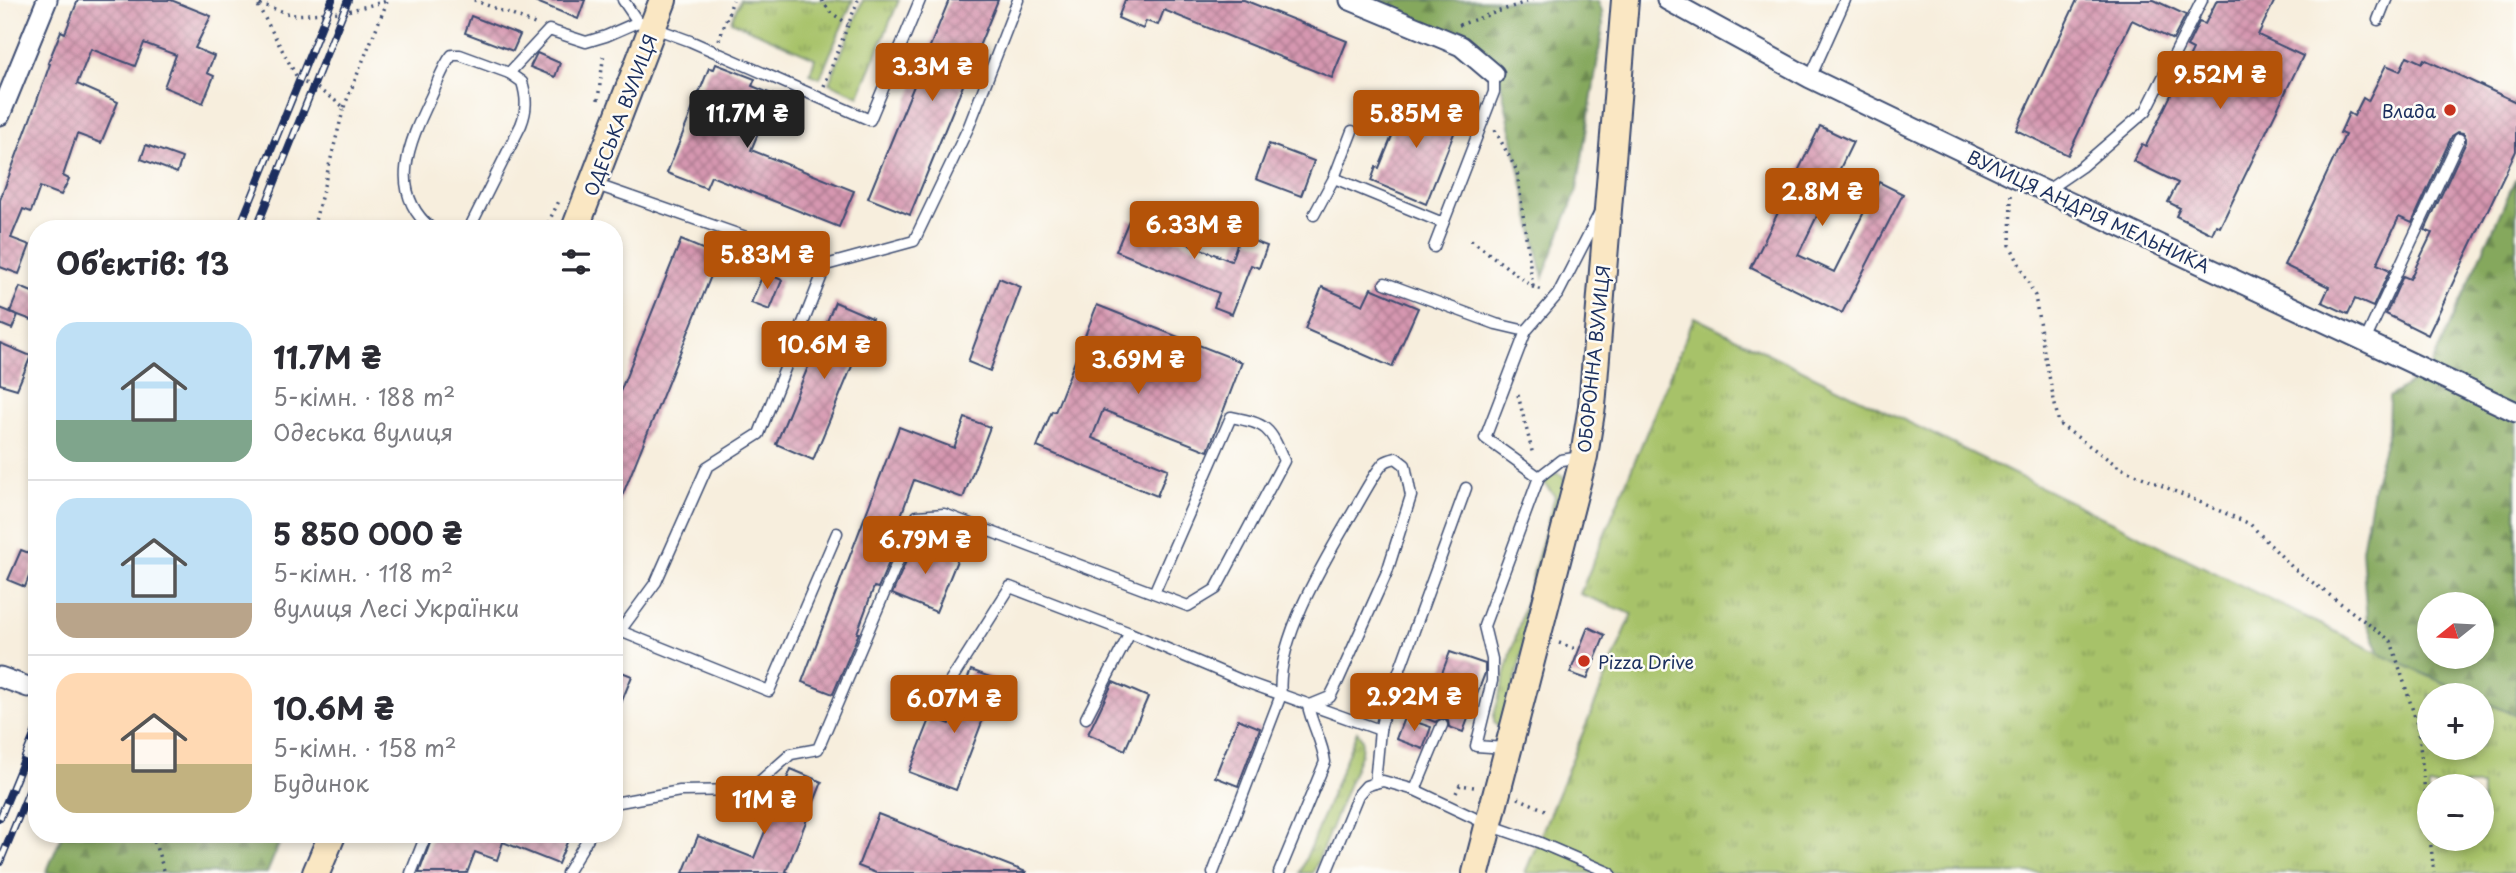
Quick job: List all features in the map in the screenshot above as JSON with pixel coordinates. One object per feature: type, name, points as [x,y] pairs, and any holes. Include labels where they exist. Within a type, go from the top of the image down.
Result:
[{"type":"street","points":[[0,115],[47,0]]},
{"type":"street","name":"ОДЕСЬКА ВУЛИЦЯ","points":[[579,220],[646,24],[663,0]]},
{"type":"street","points":[[1350,0],[1461,46],[1494,74]]},
{"type":"street","name":"ОБОРОННА ВУЛИЦЯ","points":[[1476,873],[1584,456],[1592,406],[1625,0]]},
{"type":"street","name":"ВУЛИЦЯ АНДРІЯ МЕЛЬНИКА","points":[[1667,0],[1810,78],[2516,412]]},
{"type":"street","points":[[0,677],[28,687]]},
{"type":"street","points":[[316,873],[329,843]]},
{"type":"lane","points":[[623,0],[646,24],[870,120],[920,0]]},
{"type":"lane","points":[[593,184],[826,265],[914,241],[969,126],[1018,0]]},
{"type":"lane","points":[[1810,78],[1845,0]]},
{"type":"lane","points":[[2046,191],[2081,167],[2146,111],[2202,0]]},
{"type":"lane","points":[[2378,20],[2386,0]]},
{"type":"lane","points":[[509,73],[549,30],[586,42],[646,24]]},
{"type":"lane","points":[[422,220],[410,201],[405,184],[406,163],[414,132],[452,55],[460,55],[509,73],[522,82],[526,97],[526,112],[521,125],[474,220]]},
{"type":"lane","points":[[1434,247],[1494,92],[1494,74]]},
{"type":"lane","points":[[1314,215],[1334,178],[1352,131]]},
{"type":"lane","points":[[2364,341],[2459,139]]},
{"type":"lane","points":[[1334,178],[1443,223]]},
{"type":"lane","points":[[1539,477],[1485,438],[1526,331],[1558,294],[1608,196]]},
{"type":"lane","points":[[623,623],[656,582],[707,467],[759,434],[826,265]]},
{"type":"lane","points":[[1385,283],[1496,324],[1526,331]]},
{"type":"lane","points":[[623,801],[680,791],[750,790],[790,754],[818,749],[917,516],[944,514],[1153,593],[1188,606],[1216,589],[1284,461],[1275,439],[1259,422],[1231,417],[1153,593]]},
{"type":"lane","points":[[1507,748],[1476,746],[1492,681],[1492,659],[1483,626],[1539,477],[1561,460],[1584,456]]},
{"type":"lane","points":[[1213,873],[1281,695],[1279,682],[1291,637],[1312,581],[1372,482],[1386,462],[1396,458],[1405,465],[1410,496],[1387,572],[1330,698],[1308,706]]},
{"type":"lane","points":[[1375,783],[1380,730],[1385,710],[1466,488]]},
{"type":"lane","points":[[623,633],[769,691],[837,533]]},
{"type":"lane","points":[[941,696],[1010,587],[1308,706],[1380,730]]},
{"type":"lane","points":[[1086,718],[1129,633]]},
{"type":"lane","points":[[1279,873],[1325,762],[1308,706]]},
{"type":"lane","points":[[1415,790],[1442,724]]},
{"type":"lane","points":[[1326,873],[1358,795],[1366,786],[1383,781],[1415,790],[1489,825],[1538,842],[1610,873]]},
{"type":"lane","points":[[411,873],[423,843]]},
{"type":"lane","points":[[567,873],[585,843]]},
{"type":"path","points":[[257,2],[293,15],[344,12],[387,0]]},
{"type":"path","points":[[315,220],[344,107],[387,0]]},
{"type":"path","points":[[474,0],[549,30]]},
{"type":"path","points":[[715,52],[733,0]]},
{"type":"path","points":[[822,0],[830,12],[848,24]]},
{"type":"path","points":[[819,97],[858,0]]},
{"type":"path","points":[[1434,35],[1480,16],[1532,0]]},
{"type":"path","points":[[257,2],[299,81],[313,86],[344,107]]},
{"type":"path","points":[[597,109],[606,36]]},
{"type":"path","points":[[1486,113],[1517,171],[1533,287]]},
{"type":"path","points":[[2011,175],[2010,245],[2035,296],[2059,424],[2119,467],[2250,524],[2292,567],[2392,640],[2418,727],[2423,774]]},
{"type":"path","points":[[550,220],[561,198]]},
{"type":"path","points":[[1471,240],[1533,287],[1558,294]]},
{"type":"path","points":[[1511,369],[1539,477]]},
{"type":"path","points":[[1550,640],[1579,650]]},
{"type":"path","points":[[155,843],[165,873]]},
{"type":"path","points":[[2431,851],[2434,873]]},
{"type":"green space","points":[[740,0],[853,0],[820,78],[810,74],[815,58],[731,21]]},
{"type":"green space","points":[[863,0],[899,0],[859,96],[829,83]]},
{"type":"green space","points":[[1372,0],[1598,1],[1603,27],[1577,190],[1543,277],[1499,75]]},
{"type":"green space","points":[[2516,178],[2516,716],[2494,706],[2494,683],[2444,683],[2380,654],[2367,622],[2362,550],[2374,483],[2388,432],[2389,397],[2429,371]]},
{"type":"green space","points":[[1694,317],[2444,683],[2417,683],[2417,760],[2494,760],[2494,706],[2516,716],[2516,873],[1525,873],[1632,614],[1580,594]]},
{"type":"green space","points":[[1557,473],[1563,476],[1566,483],[1502,731],[1494,723],[1494,715],[1555,496],[1542,481],[1545,477]]},
{"type":"green space","points":[[1357,731],[1362,739],[1361,753],[1313,873],[1300,873]]},
{"type":"green space","points":[[59,843],[280,843],[267,873],[46,873]]},
{"type":"building","points":[[78,0],[171,0],[211,16],[195,48],[214,56],[207,73],[214,76],[203,103],[164,87],[176,55],[144,43],[135,66],[91,49],[77,84],[118,102],[101,143],[77,134],[63,176],[69,179],[61,195],[40,187],[31,212],[23,209],[11,238],[28,244],[19,274],[0,267],[0,200],[50,64],[48,63],[61,31],[65,33]]},
{"type":"building","points":[[532,0],[585,0],[578,19]]},
{"type":"building","points":[[949,0],[998,0],[910,215],[868,198]]},
{"type":"building","points":[[1125,0],[1244,0],[1347,41],[1332,78],[1164,10],[1158,25],[1146,21],[1143,29],[1118,18]]},
{"type":"building","points":[[2077,0],[2154,0],[2186,15],[2173,40],[2132,20],[2068,155],[2016,130]]},
{"type":"building","points":[[2217,0],[2275,0],[2258,35],[2303,56],[2220,227],[2216,225],[2212,234],[2176,216],[2180,208],[2168,202],[2178,183],[2133,161],[2142,144],[2146,146],[2193,50],[2187,47],[2199,22],[2205,24]]},
{"type":"building","points":[[471,16],[520,35],[513,51],[465,33]]},
{"type":"building","points":[[537,53],[560,63],[555,77],[530,67]]},
{"type":"building","points":[[2407,56],[2422,63],[2424,59],[2516,102],[2516,151],[2428,335],[2386,314],[2403,276],[2410,279],[2432,233],[2425,230],[2466,142],[2463,133],[2458,132],[2452,136],[2412,223],[2399,217],[2377,264],[2390,270],[2373,307],[2355,299],[2348,314],[2322,302],[2329,287],[2284,265],[2345,135],[2340,133],[2349,113],[2354,116],[2363,98],[2368,101],[2386,65],[2400,71]]},
{"type":"building","points":[[716,64],[755,79],[752,86],[774,95],[751,150],[854,191],[839,227],[711,176],[706,188],[667,173],[709,68],[714,69]]},
{"type":"building","points":[[1404,95],[1460,118],[1426,204],[1371,181],[1401,114],[1397,112]]},
{"type":"building","points":[[1820,126],[1853,142],[1798,255],[1834,272],[1879,182],[1903,194],[1842,313],[1751,268]]},
{"type":"building","points":[[1269,144],[1314,161],[1301,196],[1256,179]]},
{"type":"building","points":[[146,145],[182,158],[177,173],[141,159]]},
{"type":"building","points":[[1129,220],[1231,261],[1240,236],[1267,246],[1259,268],[1251,265],[1232,314],[1214,307],[1219,293],[1116,251]]},
{"type":"building","points":[[681,240],[719,256],[623,494],[623,385]]},
{"type":"building","points":[[764,272],[782,280],[770,310],[751,303]]},
{"type":"building","points":[[999,278],[1021,287],[990,371],[968,362]]},
{"type":"building","points":[[20,287],[28,290],[28,319],[10,312]]},
{"type":"building","points":[[1322,287],[1363,305],[1371,288],[1418,308],[1392,367],[1305,329]]},
{"type":"building","points":[[835,302],[872,318],[813,460],[776,444]]},
{"type":"building","points":[[1097,305],[1242,362],[1208,451],[1103,410],[1092,438],[1168,469],[1157,496],[1037,447],[1052,411],[1055,412]]},
{"type":"building","points":[[0,308],[18,315],[12,329],[0,324]]},
{"type":"building","points":[[0,343],[28,355],[28,363],[17,389],[0,384]]},
{"type":"building","points":[[965,418],[990,427],[963,498],[914,480],[895,532],[901,535],[878,588],[874,587],[859,633],[833,694],[802,682],[899,427],[954,448]]},
{"type":"building","points":[[915,540],[958,558],[936,612],[892,594]]},
{"type":"building","points":[[21,550],[28,553],[28,579],[25,587],[8,580]]},
{"type":"building","name":"Pizza Drive","points":[[1588,627],[1605,635],[1587,679],[1570,673]]},
{"type":"building","points":[[1450,652],[1485,664],[1485,673],[1463,732],[1449,727],[1444,718],[1435,722],[1425,718]]},
{"type":"building","points":[[971,670],[998,680],[956,790],[909,772],[931,717],[950,724]]},
{"type":"building","points":[[623,672],[632,676],[623,698]]},
{"type":"building","points":[[1113,682],[1148,697],[1125,750],[1088,734]]},
{"type":"building","points":[[1404,718],[1431,727],[1423,749],[1396,739]]},
{"type":"building","points":[[1238,719],[1260,728],[1238,786],[1215,777]]},
{"type":"building","points":[[791,769],[822,782],[786,871],[789,873],[683,873],[698,836],[754,858]]},
{"type":"building","points":[[878,814],[1026,873],[876,873],[858,866]]},
{"type":"building","points":[[430,843],[503,843],[497,860],[475,852],[467,873],[419,873]]},
{"type":"building","points":[[506,843],[567,843],[558,864]]},
{"type":"railway","points":[[243,220],[332,0]]},
{"type":"railway","points":[[260,220],[348,0]]},
{"type":"railway","points":[[0,818],[28,750]]},
{"type":"railway","points":[[0,862],[28,794]]},
{"type":"place","name":"Влада","points":[[2450,110]]},
{"type":"place","name":"Pizza Drive","points":[[1584,661]]}]
